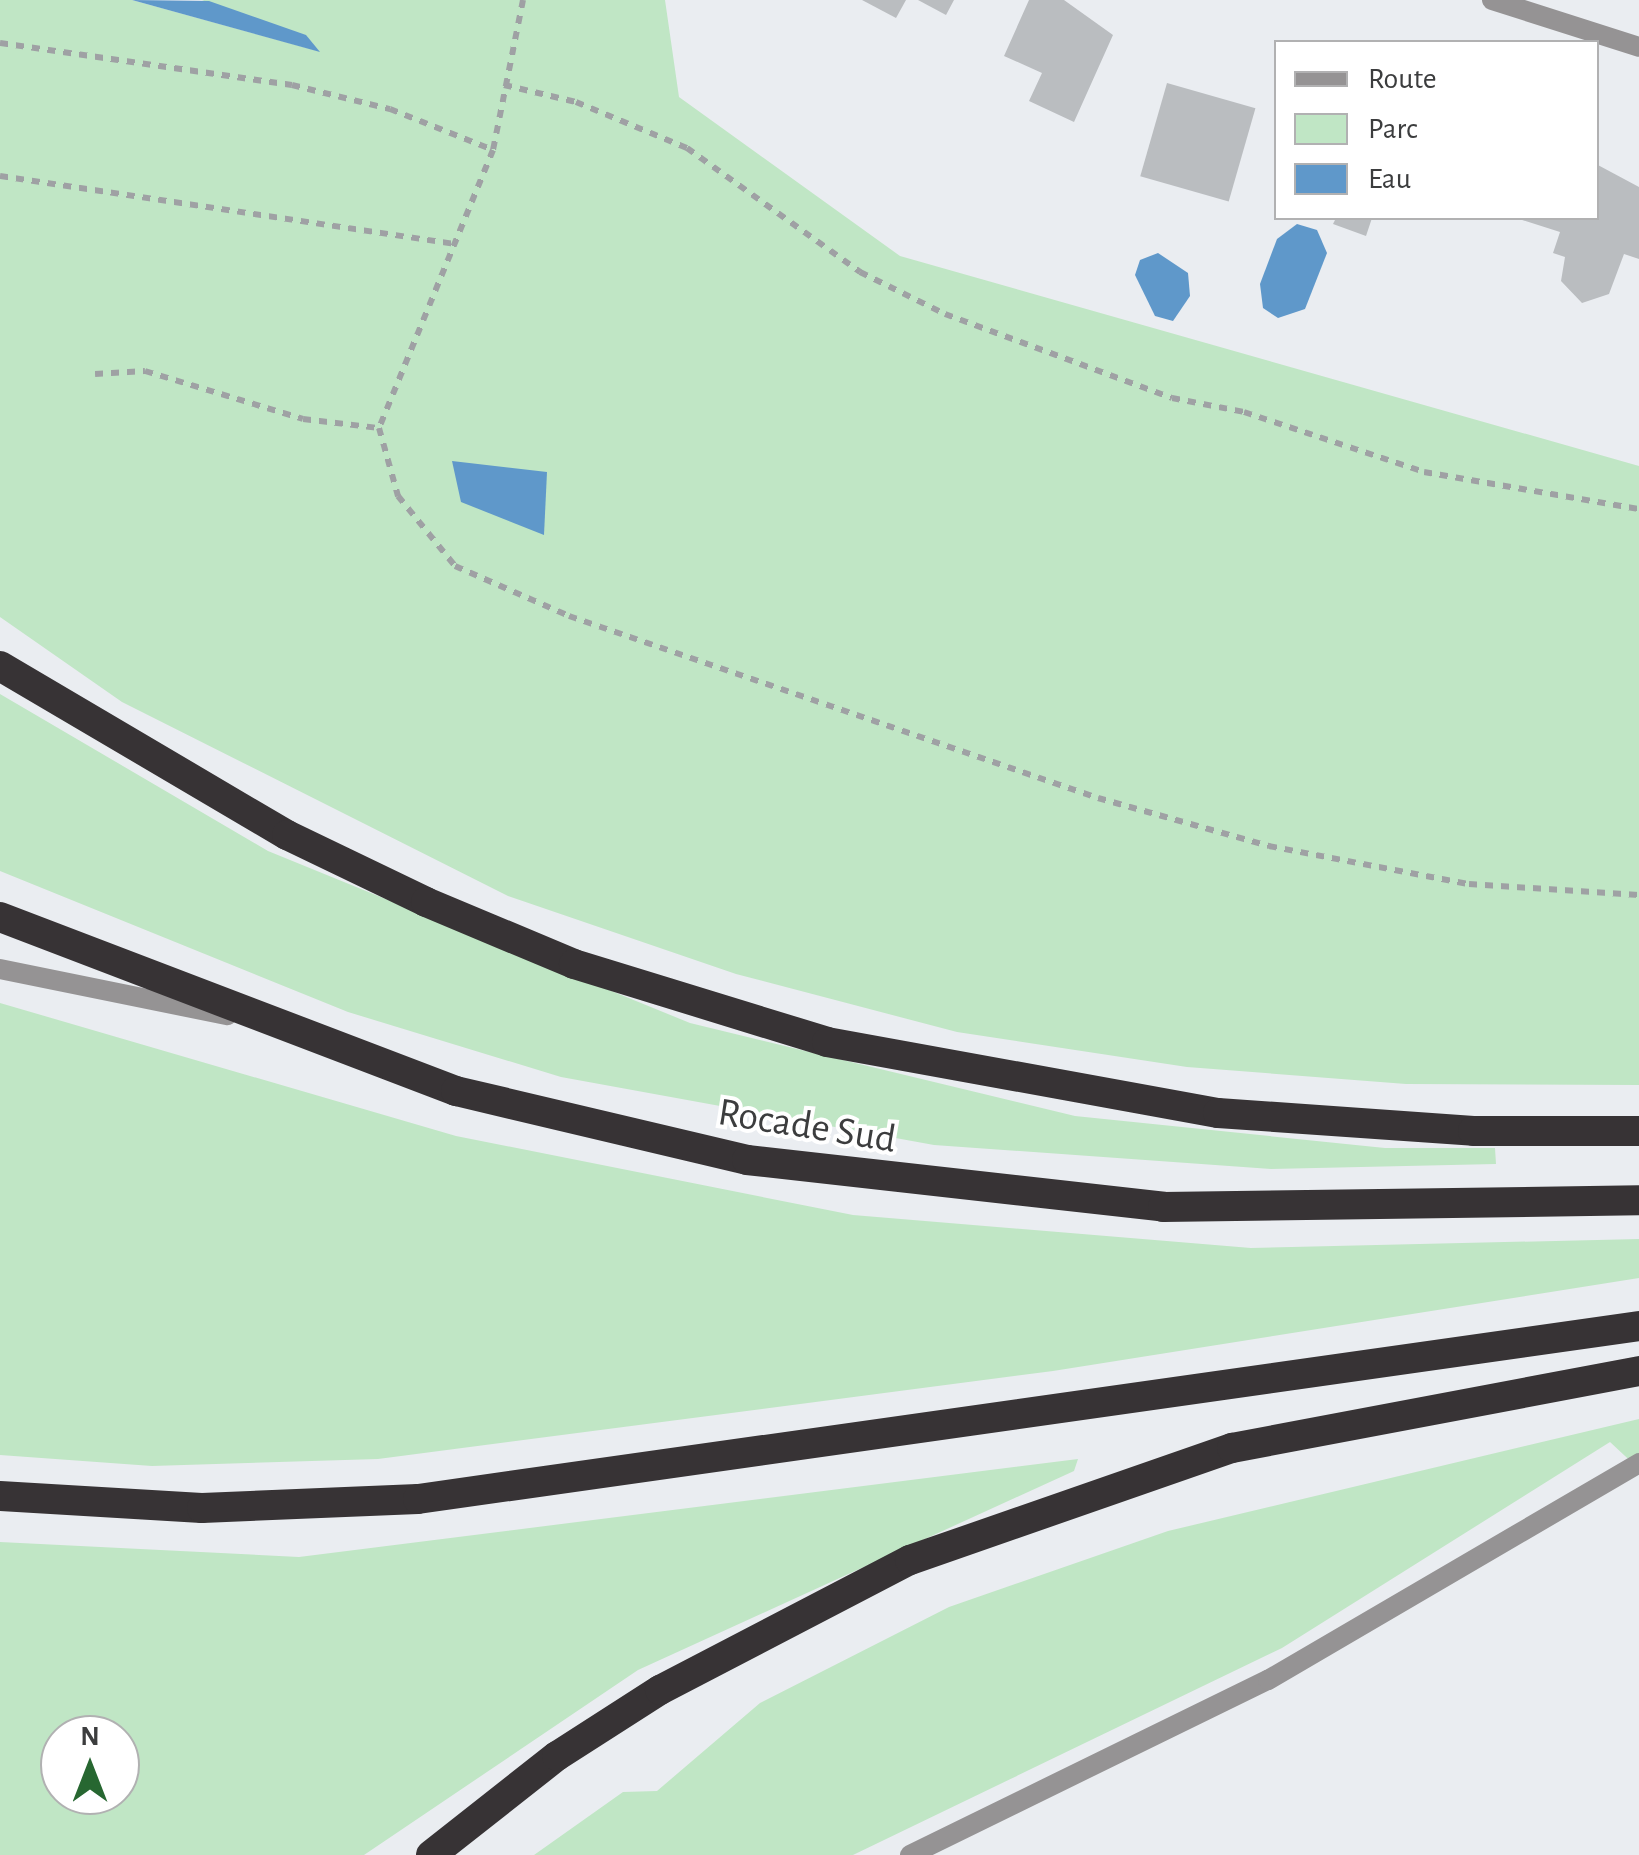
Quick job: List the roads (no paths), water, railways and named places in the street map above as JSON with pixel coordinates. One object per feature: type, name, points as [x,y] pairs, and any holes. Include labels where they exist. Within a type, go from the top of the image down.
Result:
[{"type":"highway","points":[[0,666],[287,835],[426,902],[574,964],[827,1042],[1218,1113],[1455,1130],[1639,1130]]},
{"type":"highway","name":"Rocade Sud","points":[[0,917],[244,1018],[558,1119],[747,1160],[953,1188],[1319,1210],[1639,1200]]},
{"type":"highway","points":[[0,1496],[222,1508],[454,1495],[1639,1326]]},
{"type":"highway","points":[[431,1855],[557,1756],[660,1690],[910,1560],[1232,1448],[1639,1371]]},
{"type":"street","points":[[1492,0],[1639,47]]},
{"type":"street","points":[[0,970],[244,1018]]},
{"type":"street","points":[[910,1855],[1268,1680],[1639,1464]]},
{"type":"water","points":[[132,0],[209,1],[306,35],[320,52]]},
{"type":"water","points":[[1297,224],[1317,230],[1327,253],[1305,309],[1278,318],[1263,308],[1260,284],[1277,239]]},
{"type":"water","points":[[1158,253],[1188,273],[1190,296],[1173,321],[1155,316],[1135,275],[1140,260]]},
{"type":"water","points":[[452,461],[547,472],[544,535],[461,502]]}]
